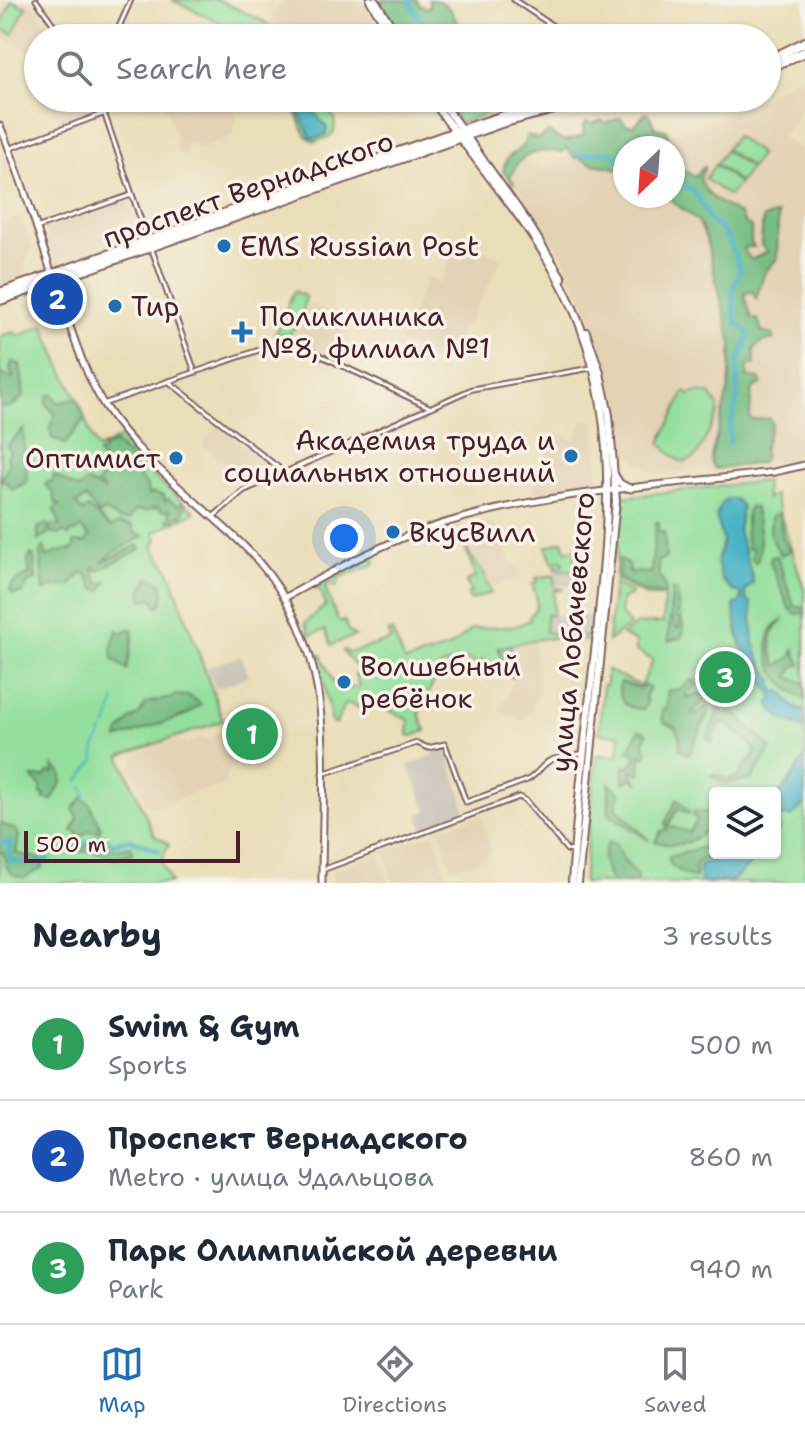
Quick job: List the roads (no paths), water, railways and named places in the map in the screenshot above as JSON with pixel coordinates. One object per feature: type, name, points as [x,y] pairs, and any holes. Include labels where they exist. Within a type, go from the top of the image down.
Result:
[{"type":"main road","points":[[373,0],[386,24]]},
{"type":"main road","points":[[373,0],[389,24]]},
{"type":"main road","points":[[781,55],[804,50]]},
{"type":"main road","points":[[781,61],[804,50]]},
{"type":"main road","name":"улица Лобачевского","points":[[442,112],[558,279],[596,368],[612,438],[615,474],[575,883]]},
{"type":"main road","name":"улица Лобачевского","points":[[447,112],[460,134]]},
{"type":"main road","name":"проспект Вернадского","points":[[0,293],[149,244],[518,112]]},
{"type":"main road","name":"проспект Вернадского","points":[[460,134],[540,112]]},
{"type":"main road","name":"проспект Вернадского","points":[[0,300],[53,277]]},
{"type":"main road","name":"улица Лобачевского","points":[[596,368],[612,492]]},
{"type":"main road","name":"улица Лобачевского","points":[[575,883],[574,851],[584,754],[590,734]]},
{"type":"street","points":[[36,0],[53,24]]},
{"type":"street","points":[[120,24],[131,0]]},
{"type":"street","points":[[514,0],[550,24]]},
{"type":"street","points":[[9,149],[105,113],[195,372]]},
{"type":"street","points":[[0,126],[82,357],[103,404],[139,452],[264,566],[286,597],[307,644],[317,679],[322,726],[322,883]]},
{"type":"street","points":[[36,228],[133,195]]},
{"type":"street","points":[[103,404],[288,340],[430,407]]},
{"type":"street","points":[[213,517],[238,494],[472,389],[596,368]]},
{"type":"street","points":[[168,381],[284,472]]},
{"type":"street","points":[[286,597],[349,561],[421,531],[502,508],[774,472],[805,465]]},
{"type":"street","points":[[615,474],[620,483],[632,489]]},
{"type":"street","points":[[322,774],[417,743],[428,748],[445,744],[466,802],[530,778],[549,761],[584,754]]},
{"type":"street","points":[[322,870],[519,797],[525,800],[567,850],[574,851]]},
{"type":"water","points":[[299,112],[314,112],[327,128],[326,134],[311,138]]},
{"type":"water","points":[[727,499],[735,499],[742,506],[738,531],[753,579],[745,591],[746,600],[751,602],[754,642],[759,658],[773,680],[773,689],[782,691],[794,707],[805,712],[805,729],[775,713],[769,703],[774,696],[751,665],[741,645],[734,605],[741,601],[741,593],[733,591],[721,579],[717,561],[723,540],[716,517],[721,504]]},
{"type":"water","points":[[805,757],[805,803],[792,817],[781,816],[781,791]]},
{"type":"water","points":[[718,859],[756,859],[732,881],[702,883],[700,864]]},
{"type":"waterway","points":[[409,0],[424,24]]},
{"type":"waterway","points":[[578,155],[613,154]]},
{"type":"waterway","points":[[685,186],[694,193],[711,222],[726,237],[741,270],[732,291],[737,323],[747,331],[748,338],[738,362],[737,401],[729,430],[730,443]]},
{"type":"waterway","points":[[107,727],[115,699]]},
{"type":"waterway","points":[[78,782],[95,760],[94,750],[103,731]]},
{"type":"waterway","points":[[81,787],[85,791],[84,798]]},
{"type":"waterway","points":[[75,848],[101,836],[113,844],[130,839],[159,851]]},
{"type":"waterway","points":[[0,843],[10,842],[10,861],[35,864],[48,859]]},
{"type":"place","name":"EMS Russian Post","points":[[224,246]]},
{"type":"place","name":"Проспект Вернадского","points":[[57,299]]},
{"type":"place","name":"Тир","points":[[115,306]]},
{"type":"place","name":"Поликлиника №8, филиал №1","points":[[242,332]]},
{"type":"place","name":"Академия труда и социальных отношений","points":[[571,456]]},
{"type":"place","name":"Оптимист","points":[[176,458]]},
{"type":"place","name":"ВкусВилл","points":[[393,532]]},
{"type":"place","name":"Парк Олимпийской деревни","points":[[725,677]]},
{"type":"place","name":"Волшебный ребёнок","points":[[344,682]]},
{"type":"place","name":"Swim & Gym","points":[[252,734]]}]
